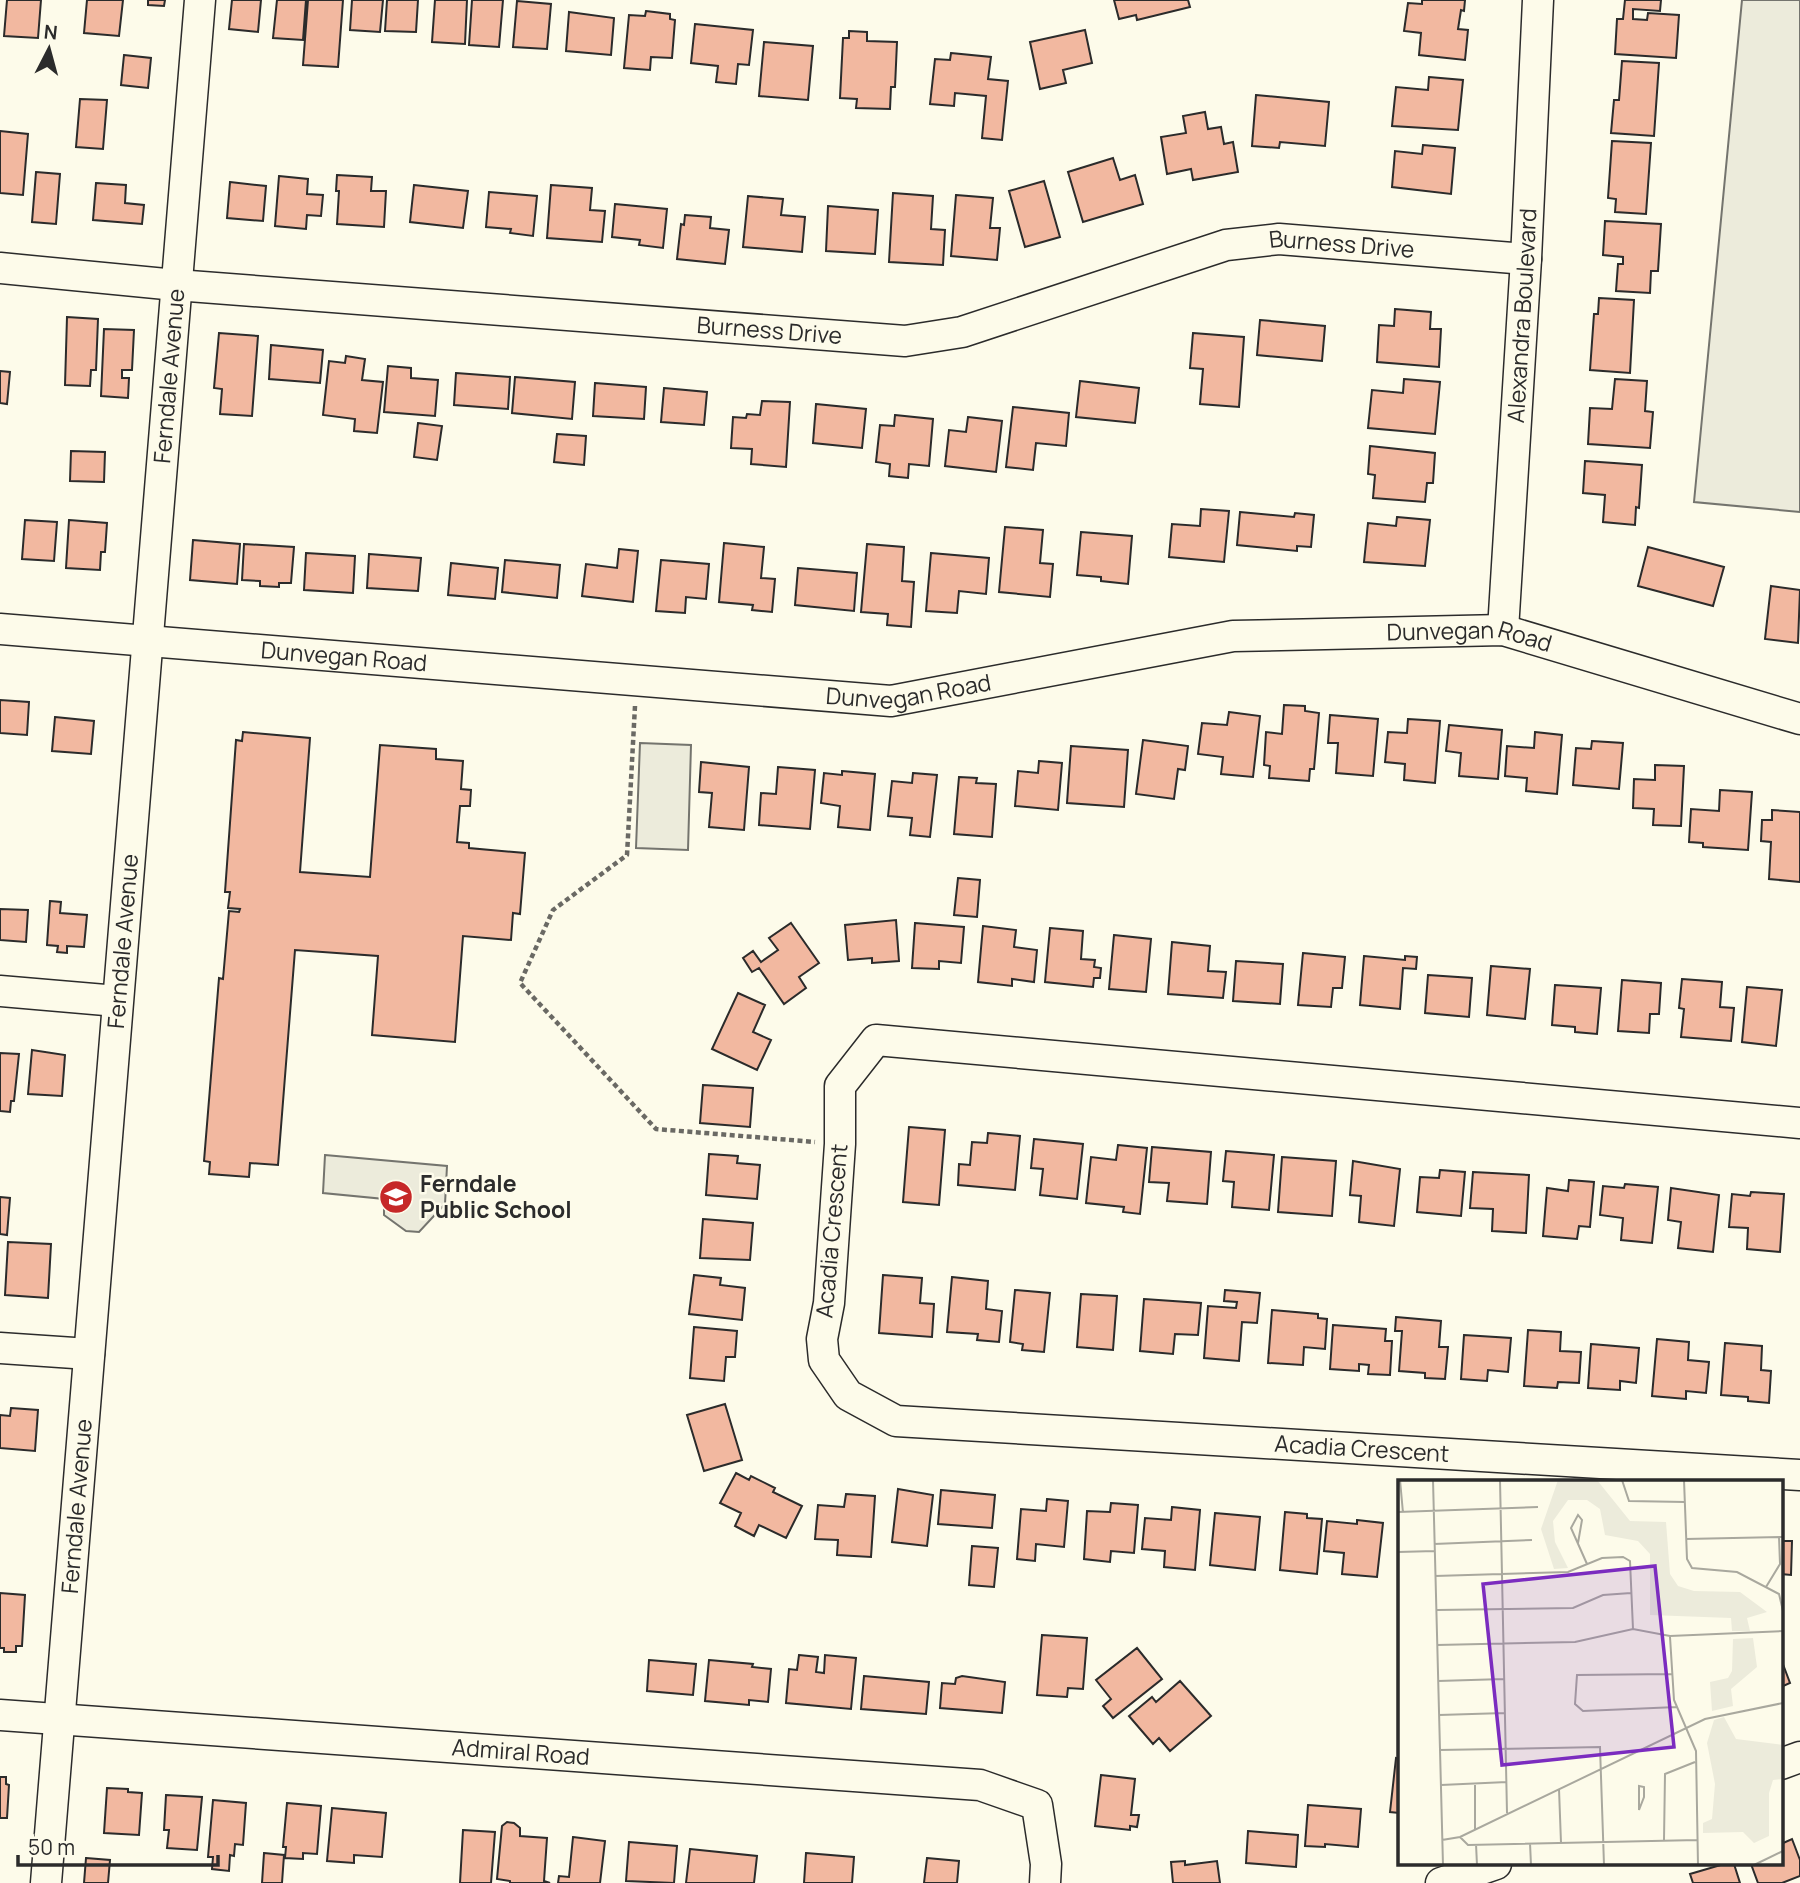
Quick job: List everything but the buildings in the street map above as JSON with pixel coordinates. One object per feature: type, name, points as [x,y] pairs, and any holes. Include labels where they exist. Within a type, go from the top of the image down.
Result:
[{"type":"street","name":"Ferndale Avenue","points":[[46,1883],[200,0]]},
{"type":"street","name":"Alexandra Boulevard","points":[[1503,630],[1526,258],[1538,0]]},
{"type":"street","name":"Burness Drive","points":[[0,268],[176,285],[905,341],[962,332],[1226,245],[1279,239],[1526,258]]},
{"type":"street","name":"Dunvegan Road","points":[[0,629],[147,643],[891,701],[1233,636],[1503,630],[1800,719]]},
{"type":"street","points":[[0,991],[117,1001]]},
{"type":"street","name":"Acadia Crescent","points":[[1800,1123],[876,1040],[840,1086],[840,1144],[829,1303],[822,1339],[824,1360],[848,1395],[896,1421],[1800,1475]]},
{"type":"street","points":[[0,1348],[89,1354]]},
{"type":"street","name":"Admiral Road","points":[[0,1715],[980,1785],[1037,1805],[1046,1864],[1045,1883]]},
{"type":"street","points":[[1783,1763],[1800,1757]]},
{"type":"street","points":[[1441,1883],[1490,1866]]},
{"type":"path","points":[[636,681],[627,855],[553,910],[520,982],[656,1129],[840,1144]]},
{"type":"shaded area","points":[[1742,0],[1800,0],[1800,512],[1694,502]]},
{"type":"shaded area","points":[[640,743],[691,745],[688,850],[636,848]]},
{"type":"shaded area","points":[[325,1155],[447,1166],[445,1204],[419,1232],[406,1231],[384,1215],[384,1199],[323,1193]]},
{"type":"place","name":"Ferndale Public School","points":[[396,1197]]}]
